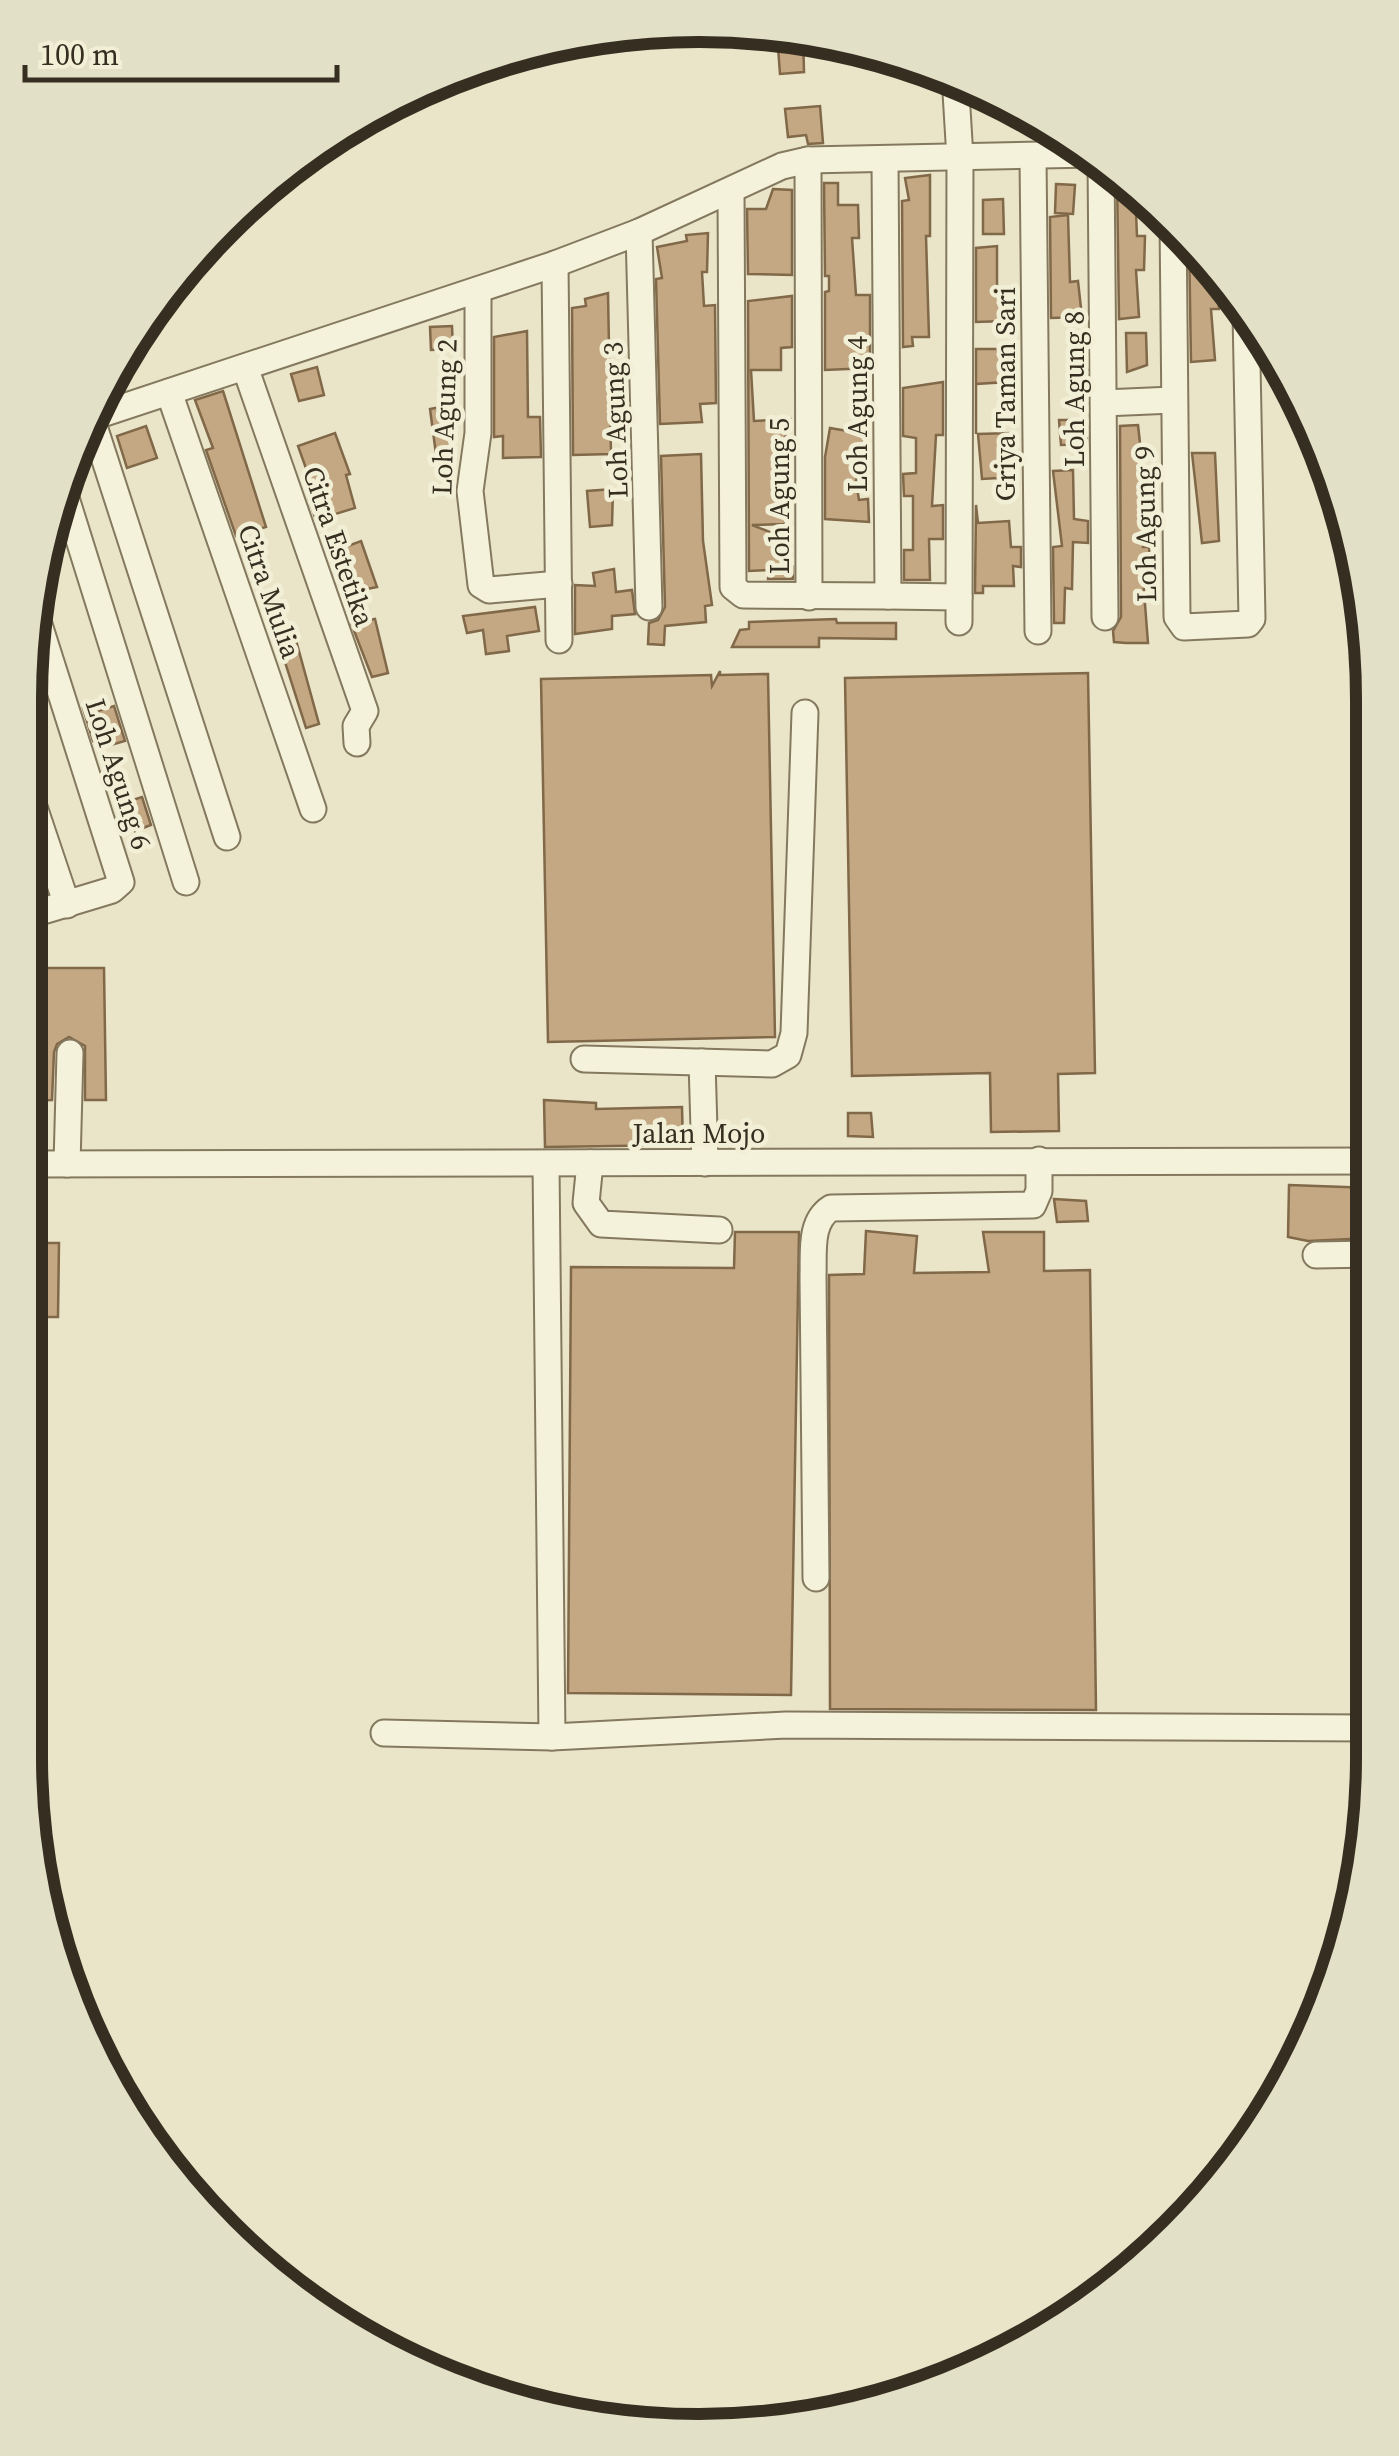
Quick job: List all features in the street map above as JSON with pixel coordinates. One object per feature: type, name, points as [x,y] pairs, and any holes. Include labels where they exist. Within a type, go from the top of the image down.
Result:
[{"type":"street","points":[[809,596],[888,596],[960,610],[960,158],[956,95]]},
{"type":"street","points":[[108,413],[555,264],[731,192],[782,166],[808,160],[1068,155]]},
{"type":"street","name":"Griya Taman Sari","points":[[1033,157],[1038,632]]},
{"type":"street","name":"Loh Agung 5","points":[[731,192],[733,587],[743,594],[809,596],[808,160]]},
{"type":"street","name":"Loh Agung 4","points":[[885,160],[888,596]]},
{"type":"street","name":"Loh Agung 8","points":[[1101,180],[1105,617]]},
{"type":"street","name":"Loh Agung 3","points":[[638,232],[650,606]]},
{"type":"street","name":"Loh Agung 9","points":[[1173,244],[1178,622],[1184,627],[1248,624],[1252,619],[1246,335]]},
{"type":"street","points":[[555,264],[558,640]]},
{"type":"street","name":"Loh Agung 2","points":[[478,290],[478,433],[470,491],[481,585],[489,590],[559,584]]},
{"type":"street","name":"Citra Estetika","points":[[246,368],[364,711],[356,726],[357,744]]},
{"type":"street","name":"Citra Mulia","points":[[170,392],[314,809]]},
{"type":"street","points":[[1104,403],[1172,400]]},
{"type":"street","points":[[98,437],[227,837]]},
{"type":"street","points":[[70,511],[186,882]]},
{"type":"street","name":"Loh Agung 6","points":[[44,910],[112,890],[121,882],[45,650]]},
{"type":"street","points":[[584,1059],[772,1064],[788,1055],[793,1045],[805,713]]},
{"type":"street","points":[[67,1164],[70,1053]]},
{"type":"street","points":[[702,1062],[704,1163]]},
{"type":"street","points":[[816,1578],[814,1276],[815,1231],[821,1215],[831,1208],[1033,1205],[1039,1191],[1039,1160]]},
{"type":"street","name":"Jalan Mojo","points":[[42,1164],[1356,1161]]},
{"type":"street","points":[[590,1163],[586,1203],[601,1224],[719,1230]]},
{"type":"street","points":[[546,1164],[552,1738]]},
{"type":"street","points":[[1316,1255],[1356,1254]]},
{"type":"street","points":[[384,1733],[552,1738],[786,1725],[1356,1728]]},
{"type":"building","points":[[778,47],[803,51],[804,72],[780,74]]},
{"type":"building","points":[[820,106],[823,143],[808,144],[806,135],[788,137],[785,109]]},
{"type":"building","points":[[930,175],[930,236],[926,236],[929,337],[912,337],[913,346],[903,347],[902,201],[909,200],[905,178]]},
{"type":"building","points":[[824,183],[838,183],[838,205],[858,205],[859,238],[852,238],[856,295],[870,295],[870,368],[825,370],[825,292],[829,291],[829,276],[825,276]]},
{"type":"building","points":[[1056,184],[1075,185],[1073,214],[1055,213]]},
{"type":"building","points":[[773,189],[792,190],[792,275],[748,274],[747,209],[766,209]]},
{"type":"building","points":[[1117,193],[1136,209],[1137,236],[1145,236],[1144,270],[1136,270],[1139,317],[1119,319]]},
{"type":"building","points":[[1003,199],[1004,234],[983,234],[983,200]]},
{"type":"building","points":[[1068,215],[1070,282],[1078,281],[1082,317],[1051,318],[1050,217]]},
{"type":"building","points":[[708,233],[707,272],[702,272],[704,306],[715,305],[716,403],[700,404],[702,422],[660,424],[656,279],[662,278],[657,247],[687,241],[686,235]]},
{"type":"building","points":[[997,246],[997,290],[1005,290],[1006,321],[976,322],[976,248]]},
{"type":"building","points":[[1189,262],[1219,297],[1219,309],[1211,309],[1215,360],[1191,362]]},
{"type":"building","points":[[608,293],[611,454],[573,455],[572,308],[586,306],[585,299]]},
{"type":"building","points":[[792,296],[792,347],[781,348],[781,370],[751,370],[754,421],[790,419],[783,445],[793,502],[785,499],[785,524],[752,525],[785,538],[787,570],[793,567],[793,579],[768,579],[769,570],[749,571],[748,301]]},
{"type":"building","points":[[452,326],[453,349],[431,350],[430,327]]},
{"type":"building","points":[[527,331],[528,417],[540,417],[541,457],[503,458],[503,436],[494,437],[494,337]]},
{"type":"building","points":[[1126,333],[1146,333],[1147,365],[1127,372]]},
{"type":"building","points":[[976,349],[1005,349],[1007,382],[976,384]]},
{"type":"building","points":[[317,367],[324,395],[299,401],[291,374]]},
{"type":"building","points":[[943,382],[943,435],[936,435],[932,506],[943,505],[943,539],[929,539],[930,580],[904,580],[904,550],[913,550],[913,496],[904,496],[903,474],[916,473],[916,438],[903,436],[903,388]]},
{"type":"building","points":[[223,391],[266,527],[236,536],[206,450],[213,448],[195,400]]},
{"type":"building","points":[[446,406],[452,452],[436,454],[430,409]]},
{"type":"building","points":[[1059,420],[1081,420],[1082,426],[1087,426],[1087,444],[1061,445]]},
{"type":"building","points":[[1138,425],[1146,497],[1151,496],[1152,509],[1143,547],[1149,547],[1150,564],[1142,565],[1148,643],[1126,643],[1114,642],[1113,631],[1121,617],[1120,426]]},
{"type":"building","points":[[146,426],[157,458],[127,468],[117,436]]},
{"type":"building","points":[[830,428],[865,434],[856,482],[859,500],[868,499],[869,522],[825,519],[825,457]]},
{"type":"building","points":[[335,433],[350,474],[346,475],[355,508],[316,520],[309,500],[317,499],[298,446]]},
{"type":"building","points":[[1012,433],[1015,477],[982,479],[978,434]]},
{"type":"building","points":[[1192,453],[1215,453],[1219,541],[1202,543]]},
{"type":"building","points":[[701,454],[703,541],[712,605],[705,606],[706,622],[665,626],[664,645],[648,644],[649,623],[658,620],[665,607],[661,456]]},
{"type":"building","points":[[1073,470],[1074,519],[1088,521],[1088,543],[1073,542],[1072,589],[1065,588],[1064,623],[1054,623],[1053,547],[1062,546],[1053,471]]},
{"type":"building","points":[[613,489],[612,525],[590,527],[587,491]]},
{"type":"building","points":[[976,505],[978,523],[1009,521],[1011,547],[1021,547],[1021,567],[1013,566],[1014,586],[983,586],[983,593],[975,593]]},
{"type":"building","points":[[361,541],[377,587],[351,592],[337,550]]},
{"type":"building","points":[[614,569],[616,592],[632,590],[635,614],[612,616],[612,629],[575,634],[575,585],[595,586],[593,573]]},
{"type":"building","points":[[535,607],[539,631],[507,636],[509,651],[486,654],[483,630],[467,633],[463,616]]},
{"type":"building","points":[[375,619],[388,673],[372,677],[351,623]]},
{"type":"building","points":[[836,619],[837,623],[896,623],[896,639],[819,638],[819,647],[732,647],[740,630],[749,629],[749,622]]},
{"type":"building","points":[[294,633],[319,724],[306,728],[277,637]]},
{"type":"building","points":[[720,671],[720,675],[768,674],[775,1037],[548,1042],[541,679],[711,675],[712,686]]},
{"type":"building","points":[[1088,673],[1095,1073],[1058,1074],[1059,1131],[991,1132],[990,1073],[852,1076],[845,678]]},
{"type":"building","points":[[93,705],[95,712],[114,706],[125,741],[104,747],[102,739],[93,741],[83,708]]},
{"type":"building","points":[[142,797],[151,825],[135,831],[126,802]]},
{"type":"building","points":[[42,968],[104,968],[106,1100],[85,1100],[85,1046],[69,1037],[57,1044],[54,1052],[52,1100],[42,1100]]},
{"type":"building","points":[[544,1100],[596,1103],[596,1109],[682,1107],[683,1145],[545,1147]]},
{"type":"building","points":[[848,1113],[871,1113],[873,1137],[848,1136]]},
{"type":"building","points":[[1289,1185],[1356,1187],[1356,1239],[1308,1241],[1288,1237]]},
{"type":"building","points":[[1054,1199],[1086,1201],[1088,1221],[1057,1222]]},
{"type":"building","points":[[866,1231],[917,1236],[914,1273],[989,1272],[983,1232],[1044,1232],[1044,1271],[1090,1270],[1096,1710],[830,1709],[829,1275],[864,1274]]},
{"type":"building","points":[[735,1232],[799,1232],[791,1695],[568,1693],[571,1267],[734,1268]]},
{"type":"building","points":[[42,1243],[59,1243],[58,1317],[42,1317]]}]
